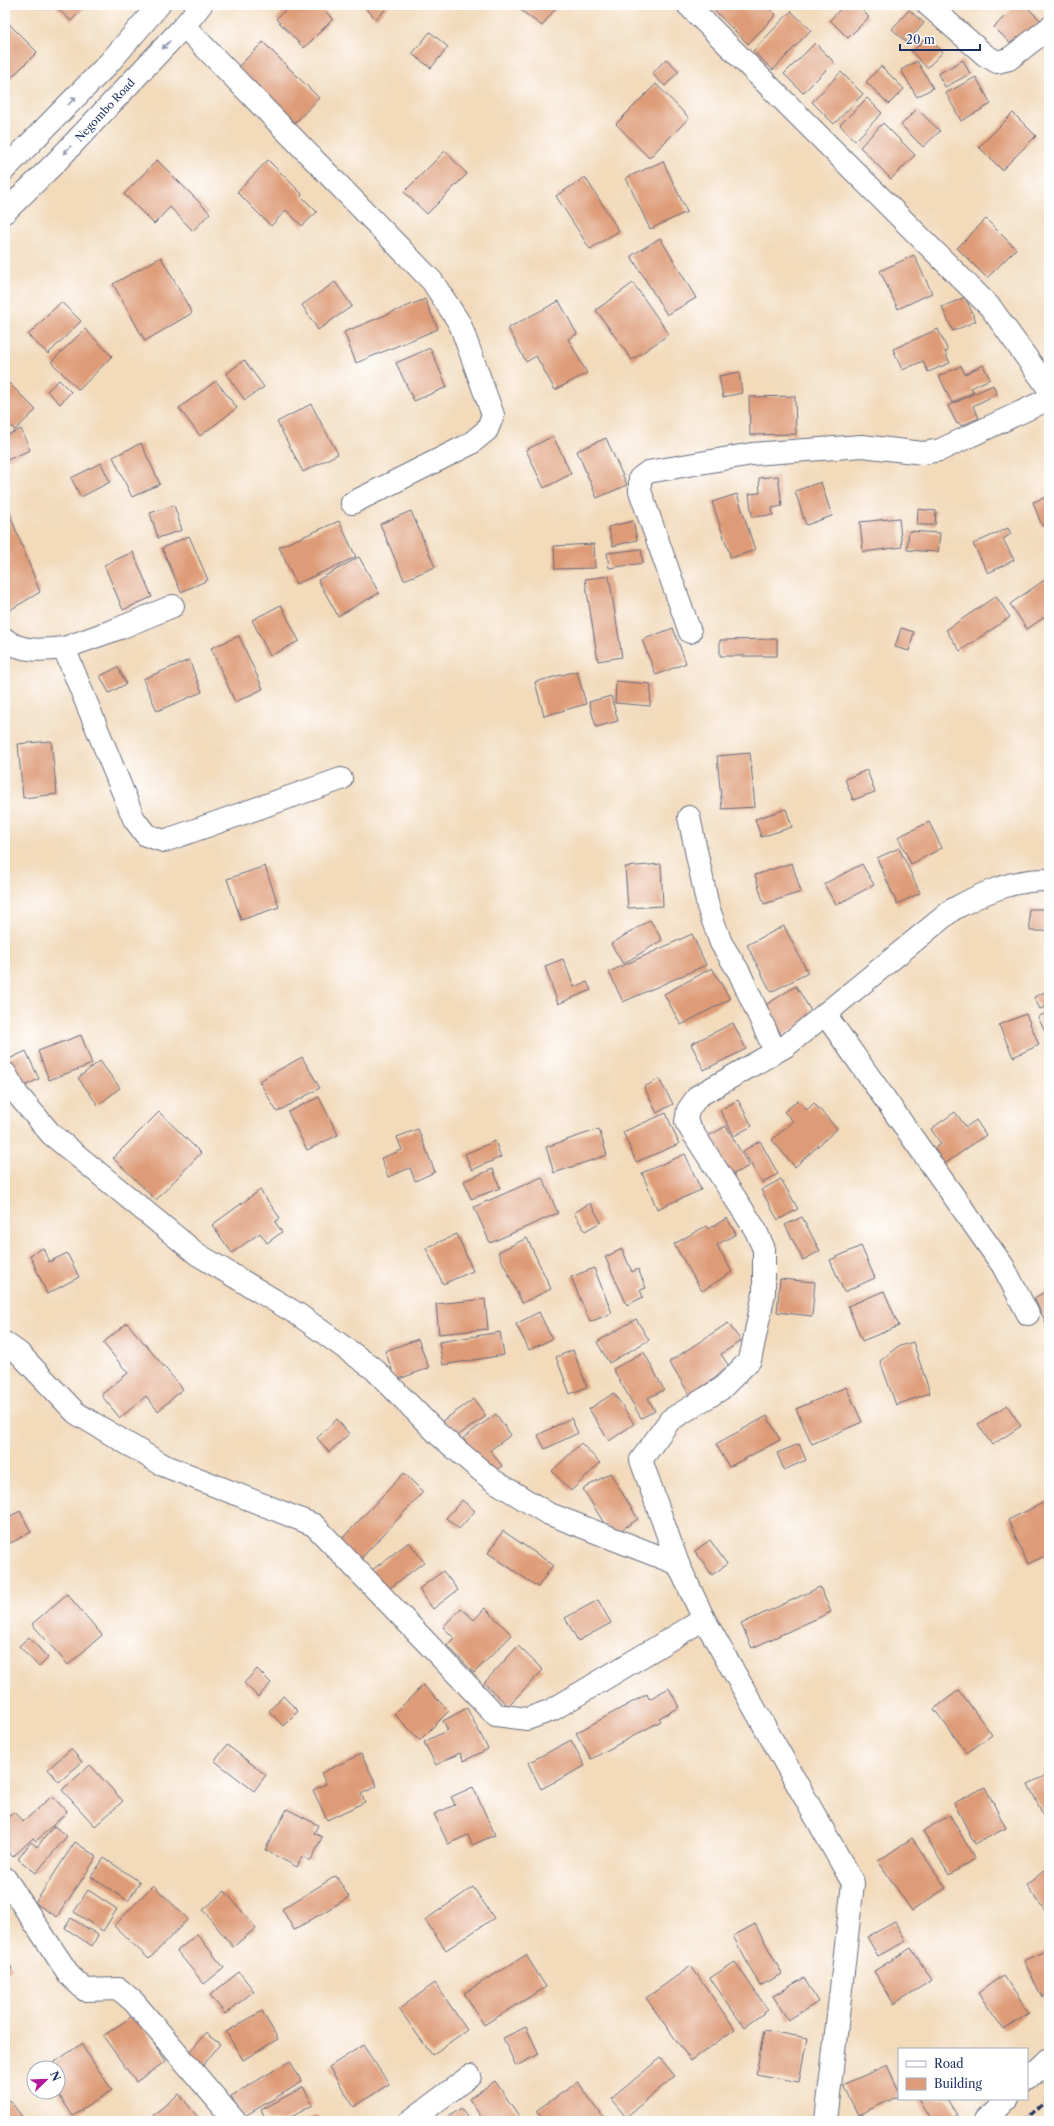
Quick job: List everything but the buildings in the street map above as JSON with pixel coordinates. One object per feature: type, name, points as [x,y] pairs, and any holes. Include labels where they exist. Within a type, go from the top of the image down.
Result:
[{"type":"main road","points":[[5,168],[108,64],[159,5]]},
{"type":"main road","name":"Negombo Road","points":[[5,212],[56,162],[184,26],[201,5]]},
{"type":"main road","points":[[688,5],[991,308],[1049,388]]},
{"type":"main road","points":[[928,5],[985,55],[997,62],[1009,59],[1049,28]]},
{"type":"main road","points":[[184,26],[432,281],[460,324],[494,415],[487,430],[470,444],[352,503]]},
{"type":"main road","points":[[690,632],[640,491],[640,478],[648,472],[752,454],[862,446],[923,453],[940,450],[1049,399]]},
{"type":"main road","points":[[5,639],[10,643],[39,651],[64,648],[120,628],[173,606]]},
{"type":"main road","points":[[64,648],[134,820],[146,836],[164,841],[341,779]]},
{"type":"main road","points":[[689,817],[708,907],[721,943],[739,972],[776,1051]]},
{"type":"main road","points":[[826,2121],[852,1883],[704,1619],[678,1564],[641,1460],[670,1420],[721,1389],[750,1360],[764,1293],[764,1249],[755,1228],[686,1122],[688,1110],[698,1096],[786,1046],[952,910],[980,894],[1031,879],[1049,880]]},
{"type":"main road","points":[[825,1014],[1002,1266],[1028,1314]]},
{"type":"main road","points":[[5,1073],[18,1094],[57,1139],[198,1254],[300,1316],[374,1368],[438,1434],[491,1479],[547,1513],[678,1564]]},
{"type":"main road","points":[[5,1343],[19,1353],[76,1413],[163,1465],[314,1524],[496,1715],[527,1719],[552,1710],[704,1619]]},
{"type":"main road","points":[[5,1878],[70,1976],[84,1990],[119,1989],[134,2002],[235,2121]]},
{"type":"main road","points":[[1028,2079],[1049,2059]]},
{"type":"main road","points":[[410,2121],[470,2076]]},
{"type":"main road","points":[[985,2121],[1006,2100]]},
{"type":"railway","points":[[1024,2121],[1049,2098]]}]
